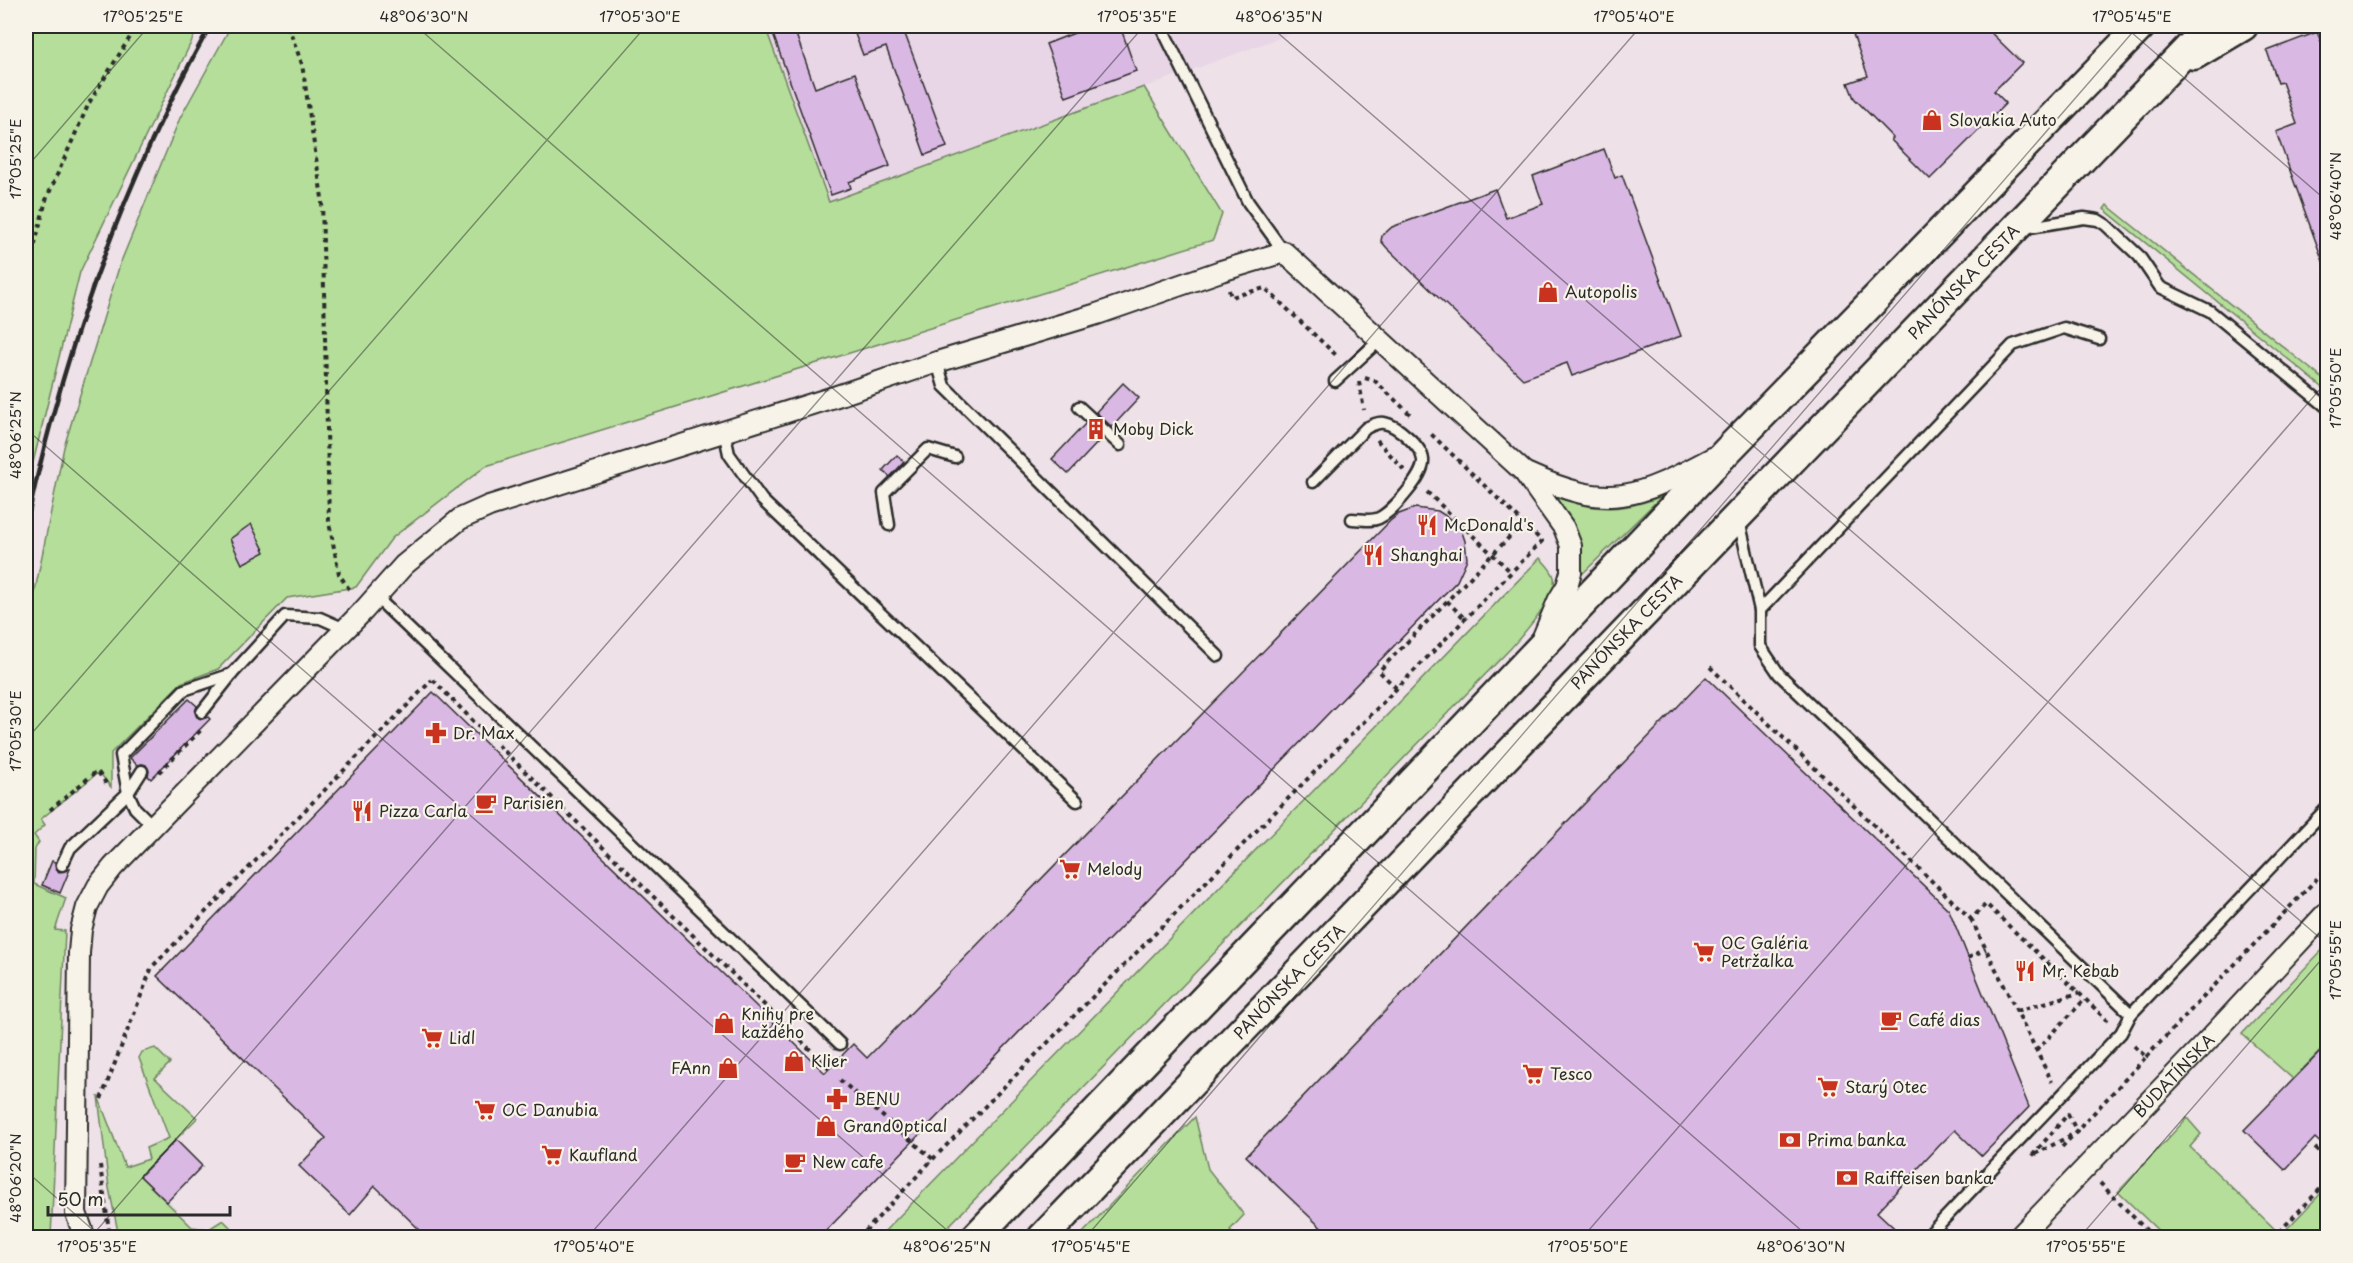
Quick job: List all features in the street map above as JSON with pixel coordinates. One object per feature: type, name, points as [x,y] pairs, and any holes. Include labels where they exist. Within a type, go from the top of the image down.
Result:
[{"type":"main road","points":[[2100,67],[2132,26]]},
{"type":"main road","points":[[975,1238],[1728,450],[2141,26]]},
{"type":"main road","name":"PANÓNSKA CESTA","points":[[1042,1238],[2210,26]]},
{"type":"main road","points":[[2164,73],[2243,26]]},
{"type":"street","points":[[74,1238],[81,930],[87,907],[98,886],[152,825],[370,604],[404,565],[460,519],[489,506],[937,362],[1097,314],[1284,252],[1524,472],[1564,528],[1572,554],[1571,572],[1539,648]]},
{"type":"street","points":[[1524,472],[1567,490],[1592,495],[1620,496],[1635,494],[1662,484],[1728,450]]},
{"type":"street","name":"BUDATÍNSKA","points":[[2018,1238],[2328,911]]},
{"type":"street","points":[[76,1213],[85,1238]]},
{"type":"lane","points":[[1161,26],[1248,202],[1284,252]]},
{"type":"lane","points":[[2015,229],[2077,218],[2098,220],[2116,233],[2139,256],[2160,287],[2210,311],[2328,408]]},
{"type":"lane","points":[[1760,610],[2013,345],[2064,328],[2099,339]]},
{"type":"lane","points":[[1335,381],[1381,339]]},
{"type":"lane","points":[[937,362],[944,386],[1218,656]]},
{"type":"lane","points":[[1079,407],[1120,445]]},
{"type":"lane","points":[[1313,482],[1366,428],[1381,423],[1399,430],[1422,455],[1423,466],[1416,482],[1382,517],[1373,520],[1352,519]]},
{"type":"lane","points":[[724,431],[729,453],[762,500],[1077,801]]},
{"type":"lane","points":[[889,525],[884,493],[928,449],[955,457]]},
{"type":"lane","points":[[1738,516],[1760,610],[1761,646],[1779,674],[2131,1014]]},
{"type":"lane","points":[[370,604],[840,1044]]},
{"type":"lane","points":[[202,712],[232,674],[285,616],[320,618],[345,629]]},
{"type":"lane","points":[[152,825],[135,808],[129,793],[121,755],[184,690],[232,674]]},
{"type":"lane","points":[[62,865],[70,848],[129,793],[142,771]]},
{"type":"lane","points":[[1926,1238],[2121,1033],[2131,1014],[2328,807]]},
{"type":"path","points":[[26,280],[46,200],[89,103],[137,26]]},
{"type":"path","points":[[288,26],[302,64],[322,198],[329,522],[339,574],[370,604]]},
{"type":"path","points":[[1231,297],[1265,288],[1358,376],[1375,381],[1417,420]]},
{"type":"path","points":[[859,1238],[933,1159],[1542,541],[1425,428]]},
{"type":"path","points":[[1416,482],[1511,572]]},
{"type":"path","points":[[1396,688],[1379,671],[1523,523]]},
{"type":"path","points":[[1447,601],[1465,619]]},
{"type":"path","points":[[1710,667],[1971,919],[2055,1088]]},
{"type":"path","points":[[98,1106],[152,967],[432,680]]},
{"type":"path","points":[[498,745],[829,1068]]},
{"type":"path","points":[[50,810],[97,771],[109,787],[129,793]]},
{"type":"path","points":[[2062,1147],[2328,867]]},
{"type":"path","points":[[1971,919],[1986,904],[2111,1023]]},
{"type":"path","points":[[1968,958],[1986,949]]},
{"type":"path","points":[[2017,1011],[2079,993]]},
{"type":"path","points":[[2036,1051],[2085,999]]},
{"type":"path","points":[[2139,1050],[2146,1057]]},
{"type":"path","points":[[840,1080],[933,1159]]},
{"type":"path","points":[[2068,1114],[2077,1131],[2050,1146],[2032,1156],[2068,1114]]},
{"type":"path","points":[[2315,1148],[2328,1159]]},
{"type":"path","points":[[100,1161],[110,1238]]},
{"type":"path","points":[[2273,1238],[2328,1181]]},
{"type":"path","points":[[2098,1182],[2154,1238]]},
{"type":"path","points":[[865,1232],[868,1238]]},
{"type":"shaded area","points":[[765,26],[1312,26],[829,202]]},
{"type":"green space","points":[[26,26],[199,26],[80,272],[26,491]]},
{"type":"green space","points":[[231,26],[765,26],[829,202],[1144,87],[1222,214],[1213,240],[486,466],[392,538],[356,587],[287,598],[218,669],[181,683],[111,753],[111,787],[99,772],[41,819],[45,825],[34,835],[39,842],[35,849],[34,884],[66,898],[55,930],[65,931],[51,1237],[26,1238],[26,635],[64,447],[120,264],[180,118]]},
{"type":"green space","points":[[2107,205],[2327,382],[2327,391],[2104,209]]},
{"type":"green space","points":[[1551,492],[1578,504],[1605,508],[1633,505],[1662,496],[1573,583],[1581,558],[1580,546],[1573,524]]},
{"type":"green space","points":[[1540,558],[1553,574],[1554,585],[1545,604],[1511,648],[938,1237],[879,1237]]},
{"type":"green space","points":[[2327,945],[2327,1044],[2293,1079],[2242,1034]]},
{"type":"green space","points":[[155,1048],[170,1063],[155,1078],[197,1118],[140,1176],[192,1227],[209,1229],[223,1220],[240,1237],[119,1237],[109,1188],[98,1096],[125,1167],[149,1159],[146,1148],[169,1138],[139,1058],[142,1052]]},
{"type":"green space","points":[[1195,1117],[1208,1169],[1244,1215],[1230,1230],[1237,1237],[1079,1237]]},
{"type":"green space","points":[[2187,1118],[2201,1134],[2190,1147],[2281,1235],[2327,1187],[2327,1237],[2165,1237],[2118,1192]]},
{"type":"building","points":[[770,26],[793,26],[815,88],[855,73],[890,166],[849,182],[851,188],[831,195]]},
{"type":"building","points":[[852,26],[902,26],[947,147],[925,155],[886,47],[863,55]]},
{"type":"building","points":[[1074,26],[1120,26],[1136,71],[1066,97],[1046,44],[1077,32]]},
{"type":"building","name":"Slovakia Auto","points":[[1850,26],[1984,26],[2022,63],[1994,91],[2006,103],[1930,179],[1854,98],[1848,83],[1868,76]]},
{"type":"building","points":[[2317,32],[2328,59],[2328,266],[2325,267],[2276,132],[2297,124],[2282,82],[2278,83],[2267,51]]},
{"type":"building","name":"Autopolis","points":[[1604,149],[1615,178],[1622,175],[1681,336],[1572,376],[1567,363],[1523,379],[1387,248],[1381,241],[1382,236],[1392,227],[1495,189],[1506,218],[1543,204],[1533,176]]},
{"type":"building","points":[[1123,383],[1139,398],[1112,427],[1096,412]]},
{"type":"building","points":[[1086,423],[1102,438],[1068,474],[1052,459]]},
{"type":"building","points":[[897,455],[904,462],[890,477],[883,470]]},
{"type":"building","points":[[1415,508],[1438,511],[1452,520],[1462,532],[1467,559],[1457,581],[819,1238],[428,1238],[375,1186],[350,1215],[299,1166],[326,1138],[157,976],[433,692],[825,1073],[853,1044],[867,1058],[1390,521],[1399,514]]},
{"type":"building","points":[[251,524],[265,552],[242,564],[230,539]]},
{"type":"building","name":"OC Galéria Petržalka","points":[[1706,677],[1949,910],[2029,1107],[1982,1156],[1955,1130],[1939,1146],[1877,1212],[1905,1238],[1332,1238],[1246,1156]]},
{"type":"building","points":[[189,699],[197,706],[195,712],[197,717],[210,719],[151,779],[148,776],[149,771],[146,765],[137,765],[130,758]]},
{"type":"building","points":[[52,861],[55,862],[59,872],[70,869],[60,893],[42,885]]},
{"type":"building","points":[[2328,1044],[2328,1150],[2315,1138],[2285,1170],[2244,1130]]},
{"type":"building","points":[[176,1140],[202,1166],[167,1202],[140,1176]]},
{"type":"railway","points":[[26,526],[58,396],[99,269],[150,145],[210,26]]},
{"type":"place","name":"Slovakia Auto","points":[[1932,120]]},
{"type":"place","name":"Autopolis","points":[[1548,292]]},
{"type":"place","name":"Moby Dick","points":[[1096,429]]},
{"type":"place","name":"McDonald's","points":[[1427,525]]},
{"type":"place","name":"Shanghai","points":[[1373,555]]},
{"type":"place","name":"Dr. Max","points":[[436,733]]},
{"type":"place","name":"Parisien","points":[[486,803]]},
{"type":"place","name":"Pizza Carla","points":[[362,811]]},
{"type":"place","name":"Melody","points":[[1070,869]]},
{"type":"place","name":"OC Galéria Petržalka","points":[[1704,952]]},
{"type":"place","name":"Mr. Kebab","points":[[2025,971]]},
{"type":"place","name":"Café dias","points":[[1891,1020]]},
{"type":"place","name":"Knihy pre každého","points":[[724,1023]]},
{"type":"place","name":"Lidl","points":[[432,1038]]},
{"type":"place","name":"Klier","points":[[794,1061]]},
{"type":"place","name":"FAnn","points":[[728,1068]]},
{"type":"place","name":"Tesco","points":[[1533,1074]]},
{"type":"place","name":"Starý Otec","points":[[1828,1087]]},
{"type":"place","name":"BENU","points":[[837,1099]]},
{"type":"place","name":"OC Danubia","points":[[485,1110]]},
{"type":"place","name":"GrandOptical","points":[[826,1126]]},
{"type":"place","name":"Prima banka","points":[[1790,1140]]},
{"type":"place","name":"Kaufland","points":[[552,1155]]},
{"type":"place","name":"New cafe","points":[[795,1162]]},
{"type":"place","name":"Raiffeisen banka","points":[[1847,1178]]}]
